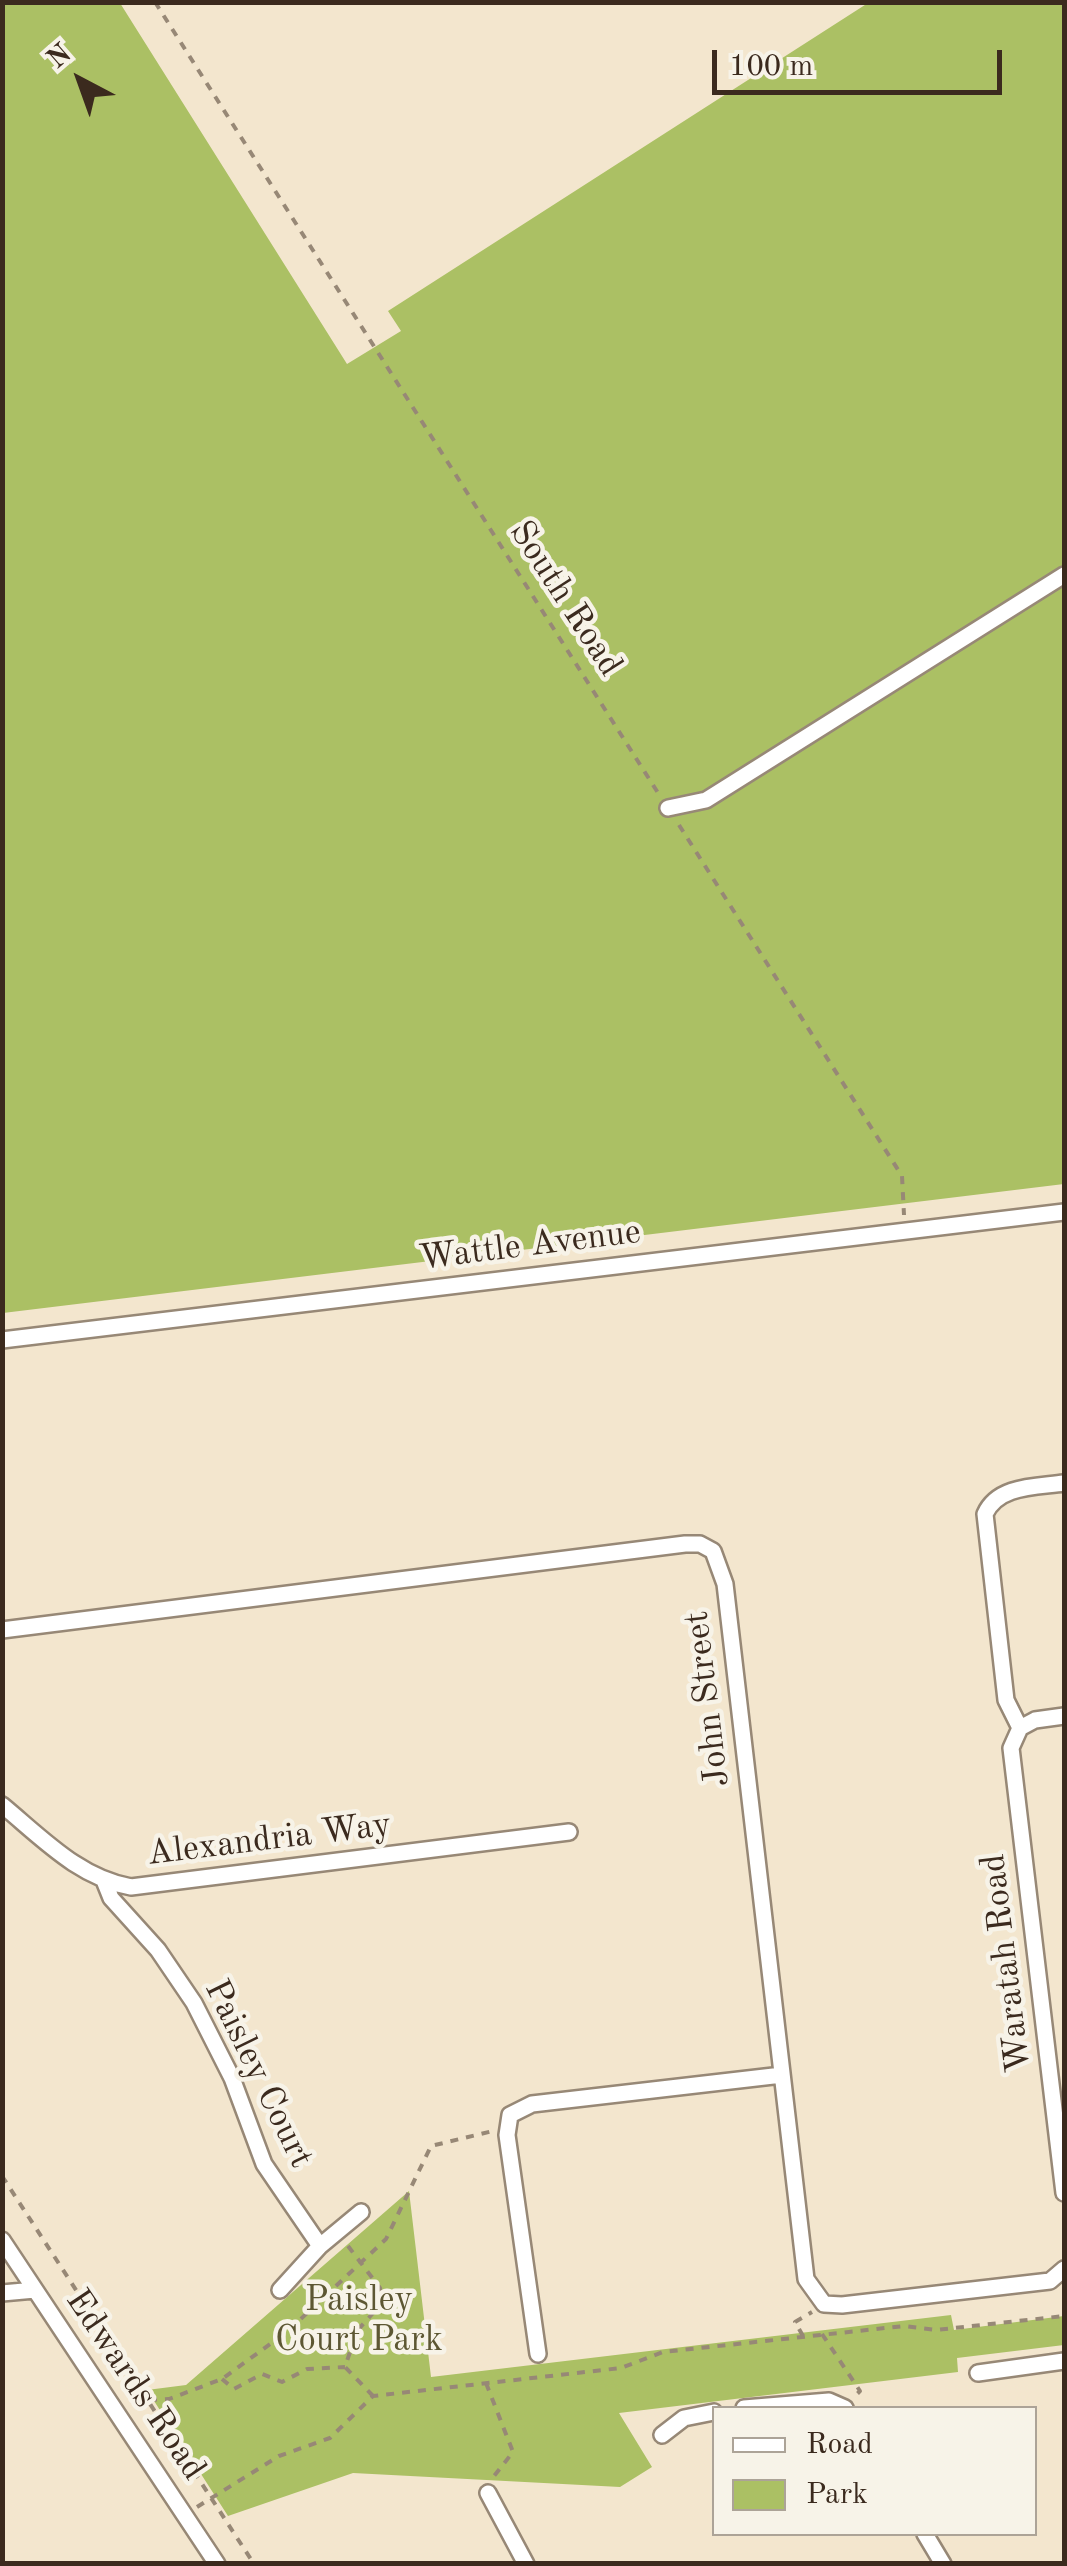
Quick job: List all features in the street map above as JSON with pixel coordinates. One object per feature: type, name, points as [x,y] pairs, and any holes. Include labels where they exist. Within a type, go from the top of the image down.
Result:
[{"type":"street","points":[[668,808],[706,800],[1064,575]]},
{"type":"street","name":"Wattle Avenue","points":[[2,1340],[1064,1212]]},
{"type":"street","points":[[1064,1484],[1003,1494],[991,1500],[985,1514],[1006,1700],[1020,1728],[1035,1720],[1064,1716]]},
{"type":"street","name":"John Street","points":[[2,1630],[685,1544],[700,1544],[713,1551],[725,1584],[806,2280],[824,2304]]},
{"type":"street","name":"Waratah Road","points":[[1020,1728],[1011,1748],[1064,2192]]},
{"type":"street","name":"Alexandria Way","points":[[2,1805],[84,1872],[104,1882],[131,1887],[569,1832]]},
{"type":"street","name":"Paisley Court","points":[[104,1882],[111,1898],[158,1950],[194,2003],[232,2078],[264,2164],[320,2246]]},
{"type":"street","points":[[538,2354],[506,2128],[510,2115],[532,2104],[782,2075]]},
{"type":"street","points":[[280,2290],[320,2246],[360,2212]]},
{"type":"street","name":"Edwards Road","points":[[2,2240],[217,2564]]},
{"type":"street","points":[[824,2304],[1050,2281],[1064,2269]]},
{"type":"street","points":[[2,2294],[35,2290]]},
{"type":"street","points":[[978,2372],[1064,2360]]},
{"type":"street","points":[[764,2406],[815,2401],[836,2406]]},
{"type":"street","points":[[662,2435],[684,2418],[712,2412]]},
{"type":"street","points":[[488,2492],[526,2564]]},
{"type":"street","points":[[926,2536],[943,2564]]},
{"type":"path","name":"South Road","points":[[155,2],[902,1176],[904,1232]]},
{"type":"path","points":[[149,2400],[169,2398],[222,2379],[288,2331],[386,2238],[431,2146],[506,2128]]},
{"type":"path","points":[[2,2176],[254,2564]]},
{"type":"path","points":[[320,2246],[343,2240],[380,2288],[382,2303],[357,2331],[345,2368]]},
{"type":"path","points":[[803,2336],[796,2322],[824,2304]]},
{"type":"path","points":[[185,2512],[214,2500],[279,2456],[330,2438],[374,2396],[621,2368],[663,2352],[904,2326],[936,2330],[1064,2316]]},
{"type":"path","points":[[822,2334],[860,2392],[846,2406]]},
{"type":"path","points":[[222,2379],[229,2388],[240,2389],[258,2374],[282,2382],[307,2369],[345,2368],[374,2396]]},
{"type":"path","points":[[486,2384],[513,2452],[488,2492]]},
{"type":"green space","points":[[2,3],[120,3],[347,364],[401,331],[388,311],[868,3],[1064,3],[1064,1184],[3,1313]]},
{"type":"green space","name":"Paisley Court Park","points":[[409,2191],[431,2377],[951,2315],[954,2330],[1064,2316],[1064,2345],[957,2358],[958,2372],[619,2413],[652,2467],[620,2487],[353,2473],[228,2516],[147,2390],[186,2385]]}]
